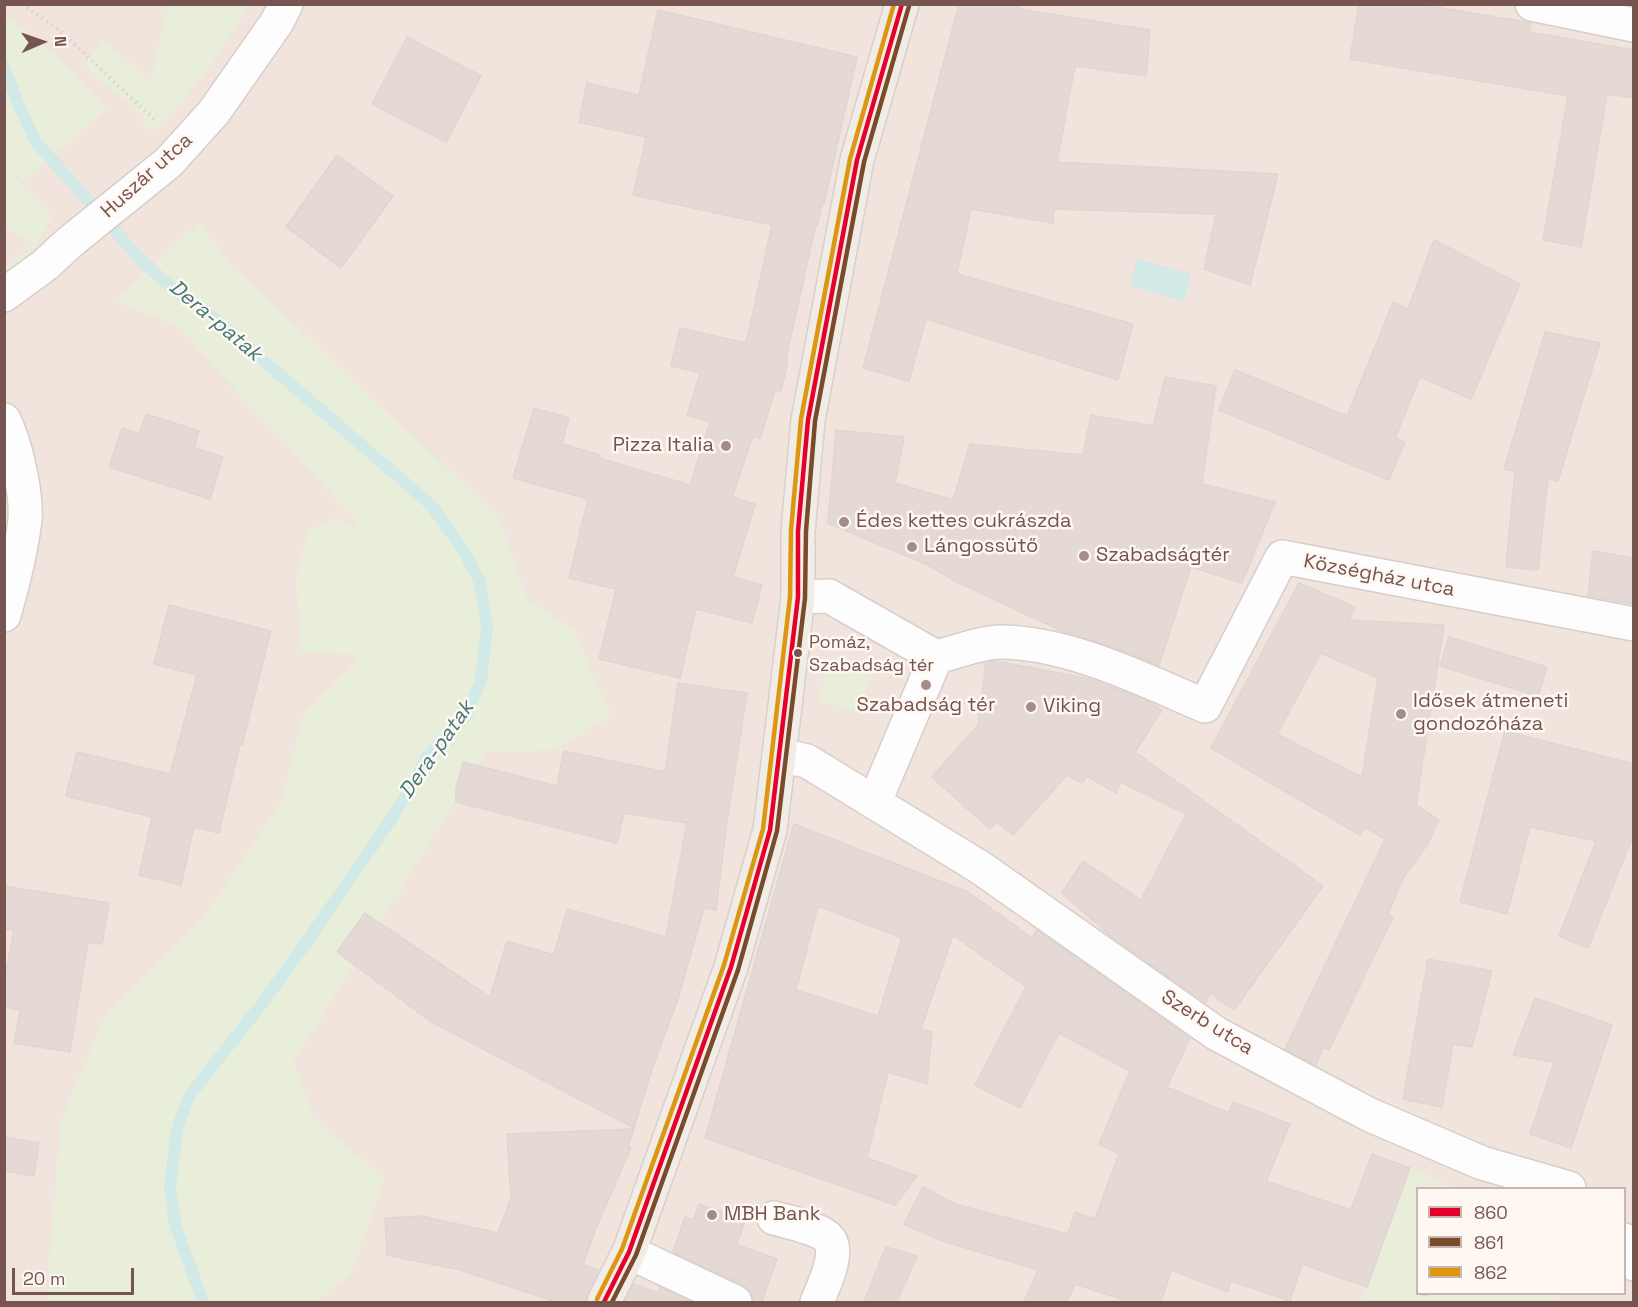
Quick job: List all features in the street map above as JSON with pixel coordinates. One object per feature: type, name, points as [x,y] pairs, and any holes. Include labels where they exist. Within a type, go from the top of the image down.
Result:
[{"type":"main road","points":[[604,1302],[629,1251],[731,967],[770,830],[798,597],[798,531],[808,420],[857,160],[902,4]]},
{"type":"street","name":"Huszár utca","points":[[4,295],[45,265],[169,162],[214,112],[277,22],[286,4]]},
{"type":"street","points":[[1532,4],[1634,25]]},
{"type":"street","points":[[4,420],[20,470],[25,517],[18,563],[4,615]]},
{"type":"street","name":"Községház utca","points":[[936,657],[997,642],[1039,645],[1087,658],[1205,706],[1282,557],[1634,624]]},
{"type":"street","points":[[798,597],[829,596],[936,657],[874,801]]},
{"type":"street","name":"Szerb utca","points":[[779,756],[807,761],[981,868],[1217,1034],[1370,1115],[1482,1162],[1566,1187]]},
{"type":"street","points":[[774,1218],[821,1233],[829,1238],[833,1248],[833,1258],[817,1302]]},
{"type":"street","points":[[629,1251],[735,1302]]},
{"type":"path","points":[[22,4],[59,30],[149,114],[156,124]]},
{"type":"shaded area","points":[[5,5],[1633,5],[1633,1302],[5,1302]]},
{"type":"green space","points":[[168,5],[248,5],[206,72],[153,131],[141,121],[144,116],[83,65],[104,41],[151,81]]},
{"type":"green space","points":[[4,15],[57,56],[107,109],[23,181],[7,167],[52,218],[32,253],[5,274],[5,268],[34,245],[5,226]]},
{"type":"green space","points":[[199,223],[227,261],[499,518],[527,599],[573,630],[611,716],[553,750],[486,752],[293,1062],[315,1120],[384,1178],[351,1275],[316,1302],[48,1302],[61,1122],[104,1018],[200,922],[281,804],[303,714],[361,655],[300,652],[297,577],[308,531],[335,519],[353,525],[360,532],[353,517],[178,327],[116,300]]},
{"type":"green space","points":[[831,656],[873,669],[860,713],[818,700]]},
{"type":"green space","points":[[1410,1168],[1451,1187],[1416,1187],[1416,1295],[1557,1295],[1560,1302],[1365,1302],[1367,1287]]},
{"type":"water","points":[[1137,259],[1191,274],[1184,301],[1130,286]]},
{"type":"building","points":[[959,4],[1021,4],[1019,9],[1150,30],[1146,76],[1075,66],[1057,162],[1278,174],[1250,285],[1204,269],[1216,214],[1054,209],[1053,223],[971,209],[957,274],[1133,324],[1118,380],[926,319],[909,381],[863,368]]},
{"type":"building","points":[[1359,4],[1419,4],[1531,23],[1529,32],[1634,50],[1634,98],[1607,94],[1581,247],[1543,240],[1568,96],[1350,59]]},
{"type":"building","points":[[658,10],[857,57],[824,204],[822,204],[816,224],[781,391],[775,390],[760,439],[753,436],[732,497],[755,504],[733,577],[762,585],[752,623],[696,609],[680,678],[599,659],[616,589],[569,578],[588,499],[513,478],[534,408],[569,418],[562,444],[600,455],[599,458],[690,485],[710,422],[687,415],[700,373],[671,366],[680,328],[746,343],[772,225],[633,195],[646,137],[579,122],[587,83],[639,95]]},
{"type":"building","points":[[407,37],[481,76],[446,142],[372,104]]},
{"type":"building","points":[[337,155],[393,196],[341,268],[286,227]]},
{"type":"building","points":[[1434,240],[1520,284],[1471,399],[1420,377],[1395,438],[1405,442],[1389,480],[1219,410],[1235,370],[1347,416],[1393,302],[1408,309]]},
{"type":"building","points":[[1545,332],[1600,343],[1558,481],[1548,479],[1538,570],[1506,567],[1515,471],[1504,469]]},
{"type":"building","points":[[1165,377],[1216,386],[1202,484],[1275,502],[1242,583],[1191,567],[1159,665],[1111,646],[1066,633],[957,582],[928,565],[828,523],[836,430],[904,437],[895,483],[953,500],[970,444],[1083,455],[1091,415],[1153,426]]},
{"type":"building","points":[[146,414],[199,431],[194,448],[223,457],[210,499],[109,467],[122,428],[139,434]]},
{"type":"building","points":[[1593,551],[1634,558],[1634,604],[1588,596]]},
{"type":"building","points":[[1299,583],[1355,607],[1349,620],[1444,625],[1416,805],[1439,820],[1427,845],[1403,878],[1388,914],[1393,917],[1329,1050],[1323,1047],[1316,1065],[1285,1049],[1385,839],[1365,827],[1360,835],[1211,748]],"holes":[[[1321,653],[1378,678],[1362,777],[1277,734]]]},
{"type":"building","points":[[169,605],[271,631],[242,745],[240,744],[219,833],[194,827],[181,885],[139,875],[152,817],[66,796],[77,752],[170,774],[197,675],[154,664]]},
{"type":"building","points":[[1449,637],[1547,667],[1538,696],[1440,666]]},
{"type":"building","points":[[996,661],[1090,679],[1147,701],[1162,710],[1135,752],[1323,886],[1234,1010],[1210,993],[1206,1003],[1113,938],[1062,893],[1083,861],[1141,900],[1186,814],[1121,782],[1116,793],[1087,776],[1082,783],[1067,775],[1013,835],[996,822],[990,829],[932,777],[978,725],[986,663]]},
{"type":"building","points":[[678,683],[747,693],[716,910],[704,908],[678,999],[651,1072],[634,1128],[430,1021],[337,952],[365,913],[490,997],[507,941],[554,955],[567,909],[666,937],[687,823],[624,813],[617,843],[456,802],[456,788],[463,762],[557,786],[564,751],[665,772]]},
{"type":"building","points":[[1505,731],[1634,764],[1634,833],[1588,948],[1559,936],[1596,841],[1530,827],[1507,914],[1460,902]]},
{"type":"building","points":[[794,824],[968,892],[1032,938],[1037,930],[1190,1038],[1167,1087],[1229,1113],[1233,1102],[1290,1124],[1266,1181],[1351,1210],[1372,1154],[1410,1168],[1367,1287],[1302,1264],[1290,1301],[1231,1281],[1228,1292],[1171,1270],[1161,1302],[1130,1302],[1075,1284],[1067,1302],[1024,1302],[1038,1270],[940,1240],[904,1224],[923,1187],[955,1204],[1068,1234],[1075,1212],[1095,1219],[1119,1154],[1099,1144],[1130,1071],[1059,1033],[1020,1108],[975,1085],[1026,987],[953,935],[921,1029],[932,1032],[927,1084],[888,1072],[867,1158],[917,1176],[895,1205],[705,1138]],"holes":[[[818,906],[902,938],[878,1016],[796,990]]]},
{"type":"building","points":[[4,886],[109,903],[102,944],[88,942],[70,1052],[14,1043],[20,1010],[4,1007],[4,984],[14,930],[4,929]]},
{"type":"building","points":[[1428,959],[1492,971],[1472,1047],[1453,1044],[1442,1107],[1403,1099]]},
{"type":"building","points":[[1535,998],[1612,1025],[1571,1148],[1530,1134],[1554,1062],[1513,1055]]},
{"type":"building","points":[[634,1129],[628,1147],[631,1148],[596,1228],[583,1265],[599,1270],[585,1302],[556,1302],[460,1270],[387,1255],[385,1218],[421,1216],[498,1233],[511,1198],[507,1134]]},
{"type":"building","points":[[4,1137],[39,1143],[34,1176],[4,1171]]},
{"type":"building","name":"MBH Bank","points":[[699,1204],[745,1220],[737,1245],[777,1259],[762,1302],[753,1302],[751,1292],[743,1285],[673,1252],[685,1217],[693,1220]]},
{"type":"building","points":[[886,1247],[917,1256],[897,1302],[864,1302]]},
{"type":"building","points":[[634,1284],[658,1293],[660,1287],[692,1302],[625,1302]]},
{"type":"waterway","name":"Dera-patak","points":[[4,67],[36,142],[144,263],[174,290],[214,318],[431,505],[463,550],[480,582],[487,629],[481,680],[466,716],[426,758],[414,783],[387,825],[306,943],[261,1005],[189,1096],[177,1130],[170,1186],[175,1224],[203,1302]]},
{"type":"transit line","name":"862","points":[[597,1299],[622,1249],[724,965],[763,829],[790,597],[791,530],[801,419],[850,159],[894,4]]},
{"type":"transit line","name":"860","points":[[604,1302],[629,1252],[731,967],[770,830],[798,597],[798,531],[808,420],[857,160],[902,4]]},
{"type":"transit line","name":"861","points":[[612,1302],[636,1255],[738,970],[777,831],[805,598],[806,531],[815,421],[864,162],[909,6]]},
{"type":"place","name":"Pizza Italia","points":[[726,446]]},
{"type":"place","name":"Édes kettes cukrászda","points":[[844,522]]},
{"type":"place","name":"Lángossütő","points":[[912,547]]},
{"type":"place","name":"Szabadságtér","points":[[1084,556]]},
{"type":"place","name":"Pomáz, Szabadság tér","points":[[798,653]]},
{"type":"place","name":"Szabadság tér","points":[[926,685]]},
{"type":"place","name":"Viking","points":[[1031,707]]},
{"type":"place","name":"Idősek átmeneti gondozóháza","points":[[1401,714]]},
{"type":"place","name":"MBH Bank","points":[[712,1215]]}]
